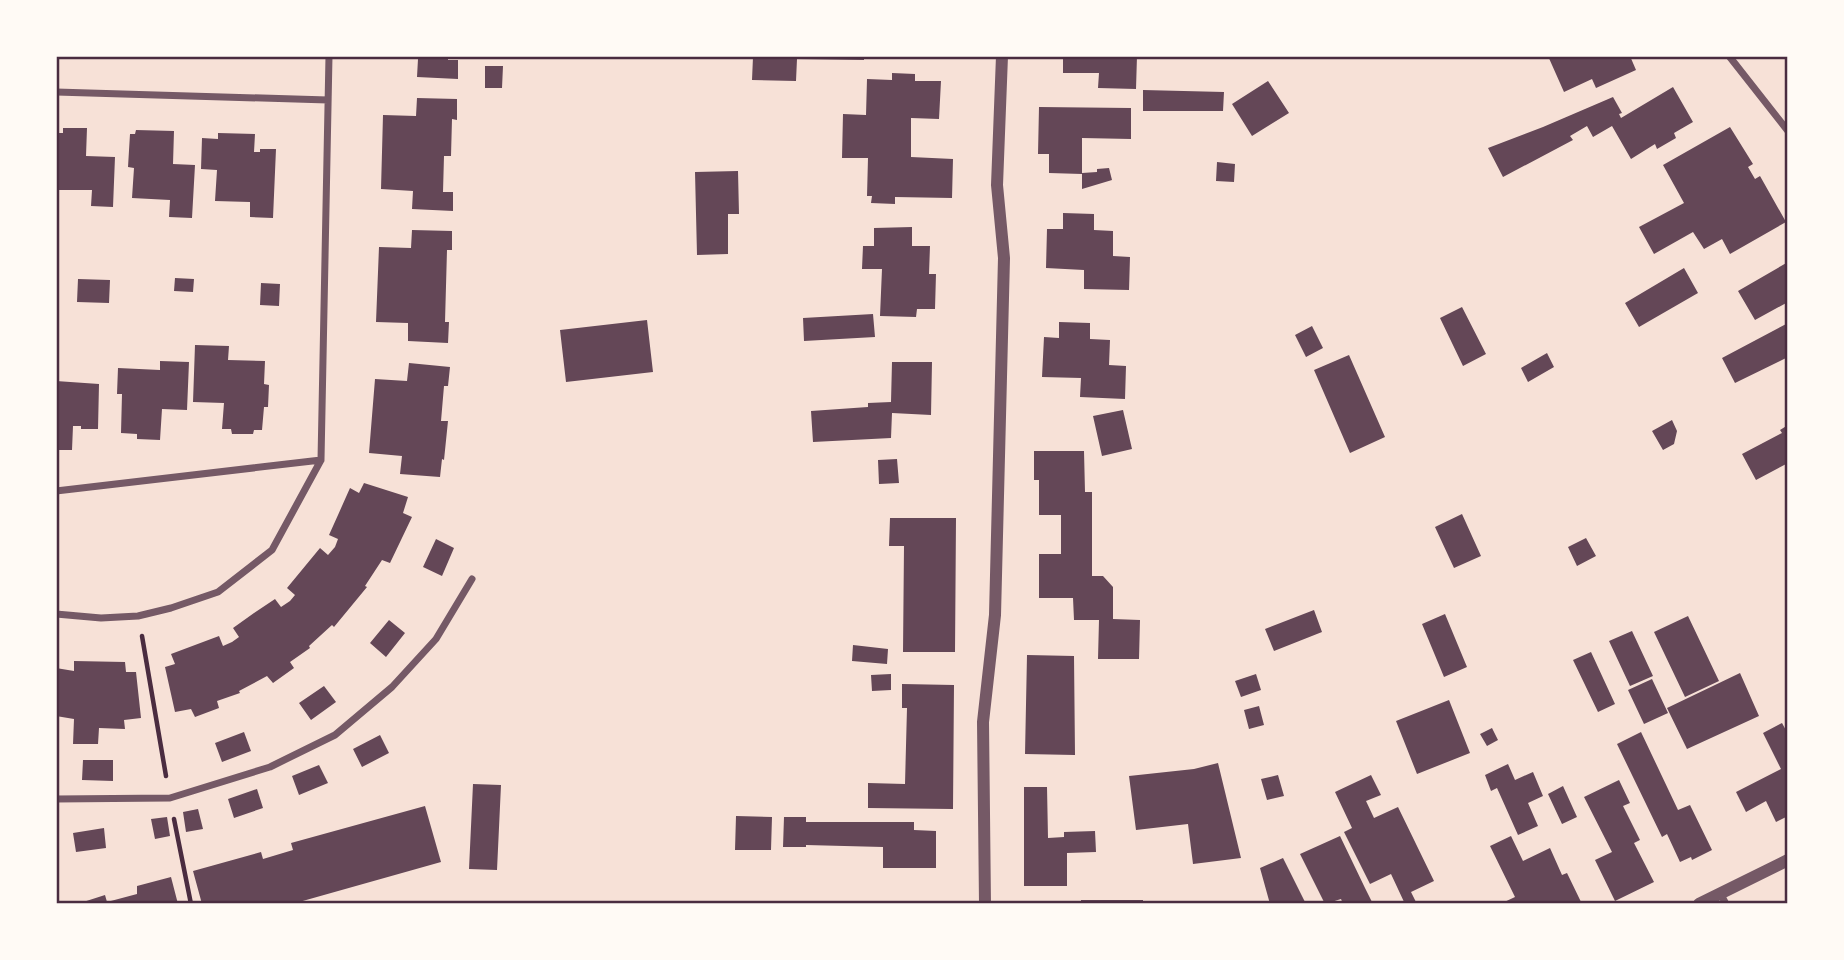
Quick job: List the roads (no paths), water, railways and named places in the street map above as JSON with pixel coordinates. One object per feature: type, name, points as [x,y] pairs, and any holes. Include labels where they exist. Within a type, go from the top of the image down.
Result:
[{"type":"street","points":[[56,614],[102,618],[138,615],[171,608],[218,592],[272,550],[321,460],[329,56]]},
{"type":"street","points":[[985,904],[983,722],[995,615],[1004,258],[997,186],[1002,56]]},
{"type":"street","points":[[1729,56],[1788,131]]},
{"type":"street","points":[[56,92],[328,100]]},
{"type":"street","points":[[56,491],[321,460]]},
{"type":"street","points":[[56,799],[170,798],[270,767],[335,735],[393,687],[436,639],[472,579]]},
{"type":"street","points":[[1699,904],[1723,898],[1788,860]]}]
